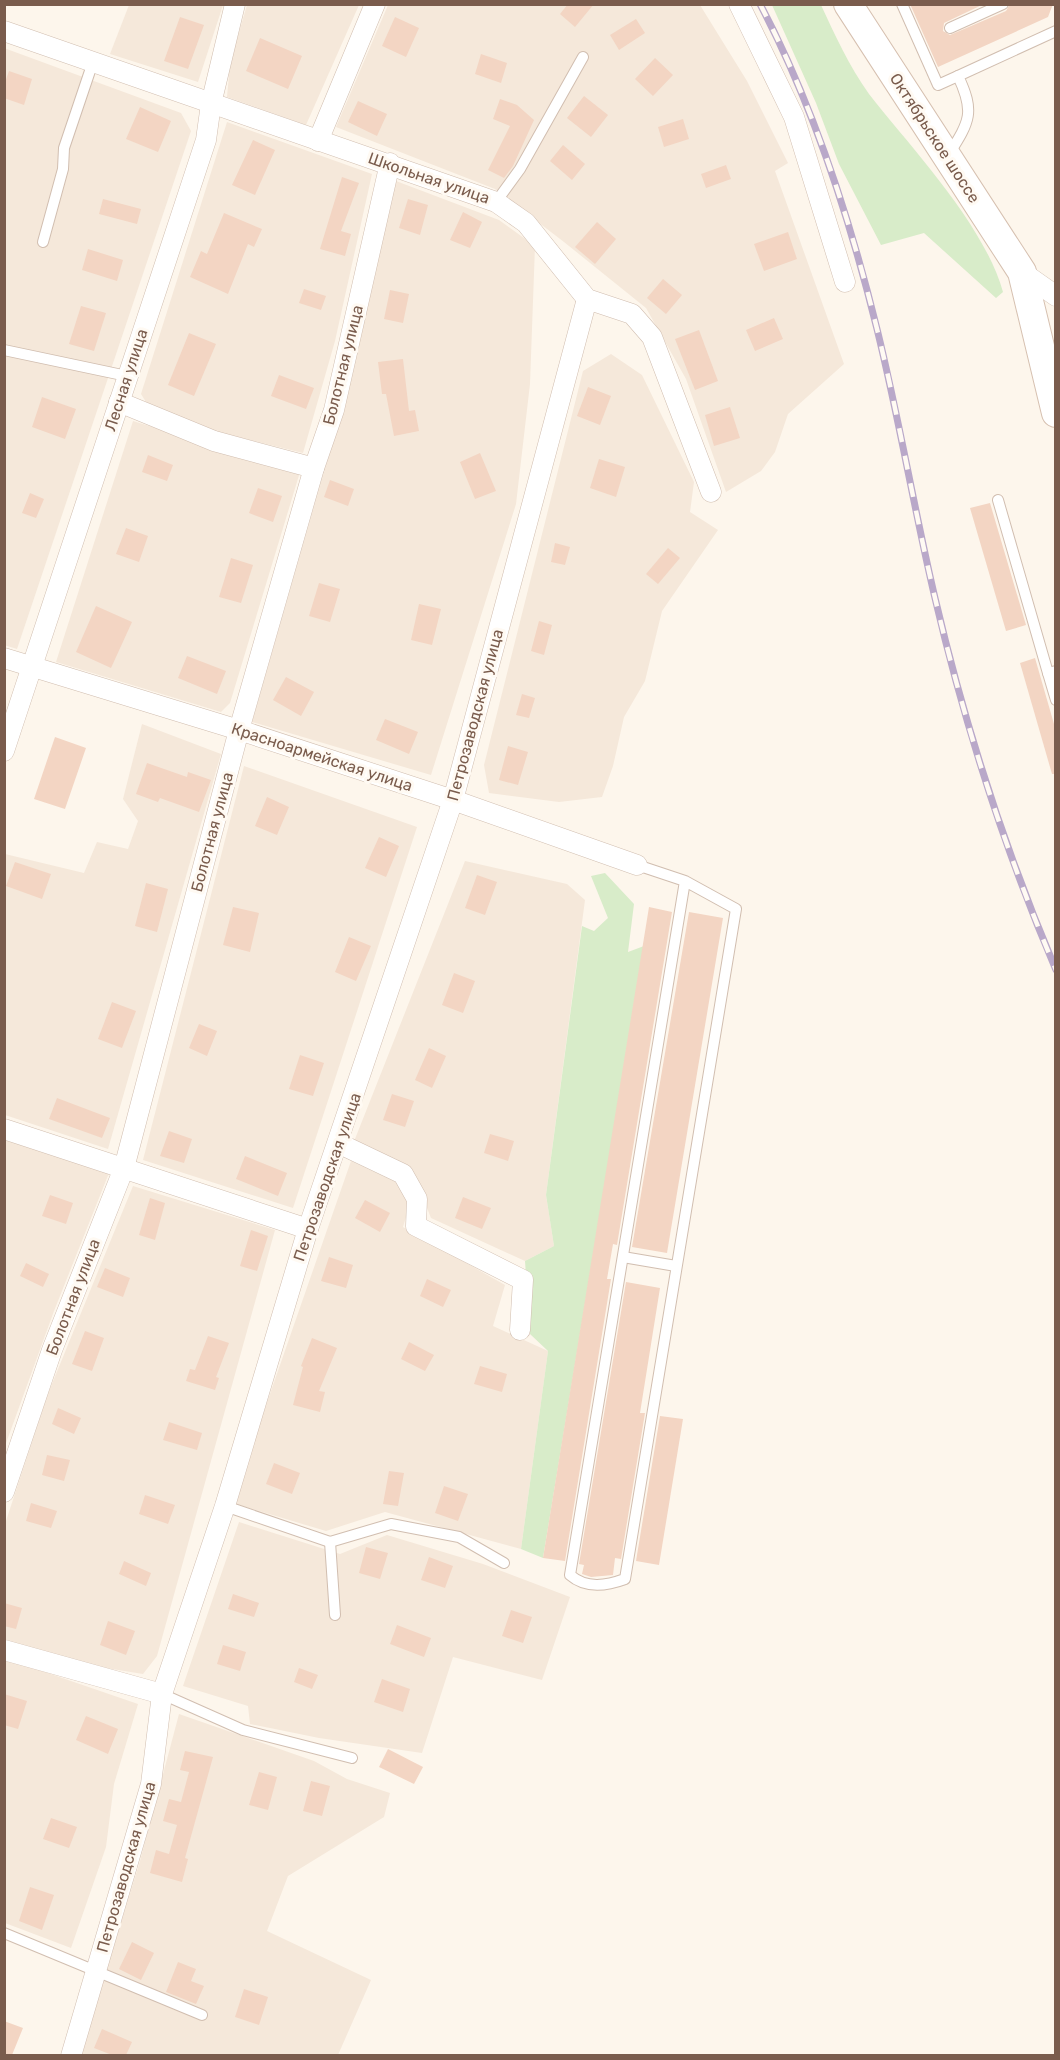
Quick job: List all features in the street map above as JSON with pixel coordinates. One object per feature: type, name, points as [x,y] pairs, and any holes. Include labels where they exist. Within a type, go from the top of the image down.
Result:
[{"type":"main road","name":"Октябрьское шоссе","points":[[848,4],[1022,272],[1048,352],[1056,413]]},
{"type":"street","name":"Лесная улица","points":[[4,752],[206,140],[211,104],[235,4]]},
{"type":"street","points":[[318,141],[375,4]]},
{"type":"street","points":[[739,4],[794,117],[845,282]]},
{"type":"street","name":"Школьная улица","points":[[4,31],[318,141],[390,163],[496,202],[526,223],[587,299]]},
{"type":"street","name":"Болотная улица","points":[[4,1492],[52,1350],[124,1168],[239,730],[314,468],[334,410],[390,163]]},
{"type":"street","name":"Октябрьское шоссе","points":[[1022,272],[1056,296]]},
{"type":"street","points":[[587,299],[632,314],[652,338],[711,492]]},
{"type":"street","name":"Петрозаводская улица","points":[[71,2055],[151,1784],[162,1694],[225,1506],[308,1229],[453,800],[587,299]]},
{"type":"street","points":[[119,402],[214,441],[314,468]]},
{"type":"street","name":"Красноармейская улица","points":[[4,658],[239,730],[453,800],[637,865]]},
{"type":"street","points":[[4,1129],[308,1229]]},
{"type":"street","points":[[338,1143],[403,1174],[417,1199],[416,1226],[523,1280],[520,1330]]},
{"type":"street","points":[[4,1650],[162,1694]]},
{"type":"lane","points":[[902,4],[939,85],[1056,31]]},
{"type":"lane","points":[[950,28],[1003,4]]},
{"type":"lane","points":[[496,202],[520,170],[583,57]]},
{"type":"lane","points":[[43,242],[63,169],[64,148],[93,62]]},
{"type":"lane","points":[[947,157],[967,126],[969,98],[958,76]]},
{"type":"lane","points":[[4,350],[127,376]]},
{"type":"lane","points":[[998,500],[1052,672],[1056,700]]},
{"type":"lane","points":[[637,865],[685,881],[736,909],[624,1579],[605,1586],[578,1582],[570,1575],[685,881]]},
{"type":"lane","points":[[622,1257],[676,1266]]},
{"type":"lane","points":[[225,1506],[330,1542],[391,1524],[459,1537],[504,1563]]},
{"type":"lane","points":[[330,1542],[335,1615]]},
{"type":"lane","points":[[162,1694],[243,1730],[352,1758]]},
{"type":"lane","points":[[4,1933],[202,2015]]},
{"type":"shaded area","points":[[129,5],[223,5],[198,82],[110,54]]},
{"type":"shaded area","points":[[247,5],[359,5],[306,125],[227,97],[230,63]]},
{"type":"shaded area","points":[[388,5],[700,5],[747,81],[788,163],[775,171],[844,364],[788,414],[775,452],[761,471],[726,492],[686,379],[646,308],[495,189],[336,127]]},
{"type":"shaded area","points":[[4,48],[181,113],[191,131],[17,649],[4,645]]},
{"type":"shaded area","points":[[227,122],[372,174],[335,341],[303,453],[221,433],[167,413],[146,402],[141,394]]},
{"type":"shaded area","points":[[396,181],[499,220],[535,246],[530,384],[516,504],[431,775],[252,722],[353,371]]},
{"type":"shaded area","points":[[611,354],[642,375],[694,482],[690,512],[718,530],[662,611],[645,681],[624,717],[613,766],[602,797],[559,802],[489,793],[484,765],[583,371]]},
{"type":"shaded area","points":[[133,421],[300,472],[230,703],[221,712],[56,662]]},
{"type":"shaded area","points":[[142,724],[221,754],[108,1149],[5,1115],[5,854],[84,873],[97,842],[128,849],[138,821],[123,799]]},
{"type":"shaded area","points":[[244,766],[417,827],[293,1208],[143,1160]]},
{"type":"shaded area","points":[[465,861],[567,884],[585,900],[546,1195],[554,1246],[525,1261],[431,1218],[418,1185],[353,1144]]},
{"type":"shaded area","points":[[5,1140],[109,1173],[54,1311],[5,1446]]},
{"type":"shaded area","points":[[351,1161],[402,1185],[409,1207],[403,1227],[505,1285],[493,1326],[548,1351],[521,1549],[385,1512],[326,1531],[232,1503]]},
{"type":"shaded area","points":[[133,1186],[275,1230],[157,1656],[143,1674],[106,1668],[5,1641],[5,1524],[47,1396]]},
{"type":"shaded area","points":[[239,1522],[340,1554],[387,1535],[483,1564],[570,1597],[542,1680],[453,1657],[422,1753],[319,1738],[250,1724],[248,1706],[183,1686]]},
{"type":"shaded area","points":[[4,1658],[138,1704],[114,1784],[106,1847],[71,1948],[5,1923]]},
{"type":"shaded area","points":[[179,1714],[314,1761],[347,1779],[390,1793],[384,1817],[288,1876],[267,1931],[371,1980],[338,2055],[80,2056],[140,1861]]},
{"type":"green space","points":[[772,5],[821,5],[843,50],[869,94],[945,188],[980,240],[994,266],[1003,292],[996,298],[924,233],[881,245],[839,164],[816,103]]},
{"type":"green space","points":[[605,873],[634,904],[628,952],[644,946],[543,1558],[521,1549],[548,1351],[530,1334],[525,1261],[554,1246],[546,1195],[582,926],[594,931],[608,918],[591,876]]},
{"type":"building","points":[[568,4],[594,4],[575,27],[560,14]]},
{"type":"building","points":[[910,4],[984,4],[944,23],[943,31],[950,35],[1006,11],[1010,4],[1053,4],[1048,17],[938,67]]},
{"type":"building","points":[[180,17],[204,25],[188,69],[164,61]]},
{"type":"building","points":[[395,17],[419,28],[406,57],[382,46]]},
{"type":"building","points":[[636,19],[645,33],[619,50],[610,35]]},
{"type":"building","points":[[260,38],[302,56],[288,89],[246,71]]},
{"type":"building","points":[[481,54],[507,63],[501,83],[475,74]]},
{"type":"building","points":[[655,58],[673,75],[653,96],[635,79]]},
{"type":"building","points":[[9,71],[32,79],[24,105],[4,98],[4,85]]},
{"type":"building","points":[[584,96],[608,115],[591,137],[567,118]]},
{"type":"building","points":[[500,99],[517,105],[534,120],[513,166],[504,178],[488,170],[510,126],[493,119]]},
{"type":"building","points":[[358,101],[387,114],[377,136],[348,122]]},
{"type":"building","points":[[140,107],[171,121],[158,152],[126,139]]},
{"type":"building","points":[[683,119],[689,139],[664,147],[658,127]]},
{"type":"building","points":[[253,140],[275,150],[255,195],[232,185]]},
{"type":"building","points":[[563,145],[585,164],[572,180],[550,161]]},
{"type":"building","points":[[726,165],[731,179],[706,188],[701,174]]},
{"type":"building","points":[[342,177],[359,183],[341,231],[351,234],[345,256],[320,249]]},
{"type":"building","points":[[103,199],[141,209],[137,224],[99,214]]},
{"type":"building","points":[[408,199],[428,205],[420,235],[399,228]]},
{"type":"building","points":[[463,212],[482,222],[470,248],[450,240]]},
{"type":"building","points":[[224,213],[262,229],[254,247],[248,244],[228,294],[190,277],[201,251],[207,254]]},
{"type":"building","points":[[597,222],[616,239],[595,264],[575,247]]},
{"type":"building","points":[[788,232],[797,259],[764,271],[754,244]]},
{"type":"building","points":[[88,249],[123,260],[117,281],[82,270]]},
{"type":"building","points":[[663,279],[682,295],[666,314],[647,298]]},
{"type":"building","points":[[304,289],[326,296],[321,310],[299,303]]},
{"type":"building","points":[[390,290],[409,294],[403,323],[384,319]]},
{"type":"building","points":[[81,306],[106,313],[94,351],[69,344]]},
{"type":"building","points":[[774,318],[783,339],[755,351],[746,330]]},
{"type":"building","points":[[699,330],[718,381],[695,390],[675,339]]},
{"type":"building","points":[[189,333],[216,344],[194,396],[168,385]]},
{"type":"building","points":[[403,359],[409,411],[415,410],[419,431],[394,436],[386,394],[382,394],[378,362]]},
{"type":"building","points":[[279,375],[314,388],[306,409],[271,396]]},
{"type":"building","points":[[588,387],[611,396],[600,425],[577,416]]},
{"type":"building","points":[[42,397],[76,409],[65,439],[32,427]]},
{"type":"building","points":[[730,407],[740,438],[714,446],[705,415]]},
{"type":"building","points":[[480,453],[496,491],[475,499],[460,462]]},
{"type":"building","points":[[148,455],[173,465],[167,481],[142,472]]},
{"type":"building","points":[[599,459],[625,467],[616,497],[590,488]]},
{"type":"building","points":[[330,480],[354,489],[348,506],[324,497]]},
{"type":"building","points":[[258,488],[282,496],[273,522],[249,513]]},
{"type":"building","points":[[30,493],[44,499],[36,518],[22,513]]},
{"type":"building","points":[[990,503],[1026,625],[1006,631],[970,508]]},
{"type":"building","points":[[126,528],[148,536],[139,562],[116,554]]},
{"type":"building","points":[[555,543],[570,547],[565,565],[551,562]]},
{"type":"building","points":[[668,548],[680,558],[658,584],[646,574]]},
{"type":"building","points":[[231,558],[253,565],[241,603],[219,597]]},
{"type":"building","points":[[319,583],[340,589],[330,622],[309,616]]},
{"type":"building","points":[[419,604],[441,609],[432,645],[411,640]]},
{"type":"building","points":[[96,606],[132,622],[111,668],[76,652]]},
{"type":"building","points":[[539,621],[552,625],[544,655],[531,651]]},
{"type":"building","points":[[187,656],[226,671],[217,694],[178,678]]},
{"type":"building","points":[[1035,658],[1056,731],[1056,774],[1052,774],[1020,663]]},
{"type":"building","points":[[286,677],[314,692],[301,716],[273,700]]},
{"type":"building","points":[[522,694],[535,698],[529,718],[516,715]]},
{"type":"building","points":[[385,719],[418,732],[409,754],[376,740]]},
{"type":"building","points":[[55,737],[86,748],[65,809],[34,799]]},
{"type":"building","points":[[508,746],[528,752],[518,785],[499,780]]},
{"type":"building","points":[[147,763],[187,777],[188,772],[211,780],[199,812],[160,798],[158,802],[136,794]]},
{"type":"building","points":[[267,797],[289,807],[277,835],[255,826]]},
{"type":"building","points":[[379,837],[399,846],[386,877],[365,868]]},
{"type":"building","points":[[15,862],[51,874],[42,899],[6,886]]},
{"type":"building","points":[[477,875],[497,882],[485,915],[465,908]]},
{"type":"building","points":[[146,883],[168,889],[157,932],[135,926]]},
{"type":"building","points":[[233,907],[259,913],[250,952],[223,945]]},
{"type":"building","points":[[649,907],[672,912],[617,1245],[613,1244],[607,1279],[611,1279],[565,1561],[543,1558]]},
{"type":"building","points":[[689,912],[723,918],[667,1253],[632,1247]]},
{"type":"building","points":[[349,937],[371,946],[356,981],[335,972]]},
{"type":"building","points":[[454,973],[475,981],[463,1013],[442,1005]]},
{"type":"building","points":[[112,1002],[136,1011],[122,1048],[98,1039]]},
{"type":"building","points":[[199,1024],[217,1031],[207,1056],[189,1048]]},
{"type":"building","points":[[429,1048],[446,1056],[432,1088],[415,1080]]},
{"type":"building","points":[[300,1055],[324,1063],[313,1096],[289,1089]]},
{"type":"building","points":[[392,1094],[414,1101],[405,1127],[383,1120]]},
{"type":"building","points":[[57,1098],[110,1118],[102,1138],[49,1119]]},
{"type":"building","points":[[169,1131],[192,1139],[184,1163],[160,1156]]},
{"type":"building","points":[[490,1134],[514,1141],[508,1161],[484,1153]]},
{"type":"building","points":[[245,1156],[287,1173],[278,1196],[236,1179]]},
{"type":"building","points":[[50,1195],[73,1203],[66,1224],[42,1216]]},
{"type":"building","points":[[463,1197],[491,1208],[482,1229],[455,1218]]},
{"type":"building","points":[[150,1198],[165,1203],[155,1240],[139,1235]]},
{"type":"building","points":[[365,1200],[390,1213],[380,1232],[355,1218]]},
{"type":"building","points":[[251,1230],[268,1236],[257,1271],[240,1266]]},
{"type":"building","points":[[329,1257],[353,1265],[346,1288],[321,1281]]},
{"type":"building","points":[[26,1263],[49,1274],[43,1287],[20,1276]]},
{"type":"building","points":[[105,1268],[130,1278],[123,1297],[97,1287]]},
{"type":"building","points":[[427,1279],[451,1290],[443,1307],[420,1296]]},
{"type":"building","points":[[626,1282],[660,1288],[640,1413],[645,1413],[621,1559],[615,1558],[613,1575],[591,1577],[582,1574],[584,1565],[579,1564]]},
{"type":"building","points":[[85,1331],[104,1338],[92,1371],[72,1364]]},
{"type":"building","points":[[208,1336],[229,1343],[216,1377],[219,1378],[215,1390],[186,1381],[190,1369],[195,1370]]},
{"type":"building","points":[[312,1338],[337,1348],[319,1391],[325,1392],[320,1412],[293,1405],[303,1367],[301,1366]]},
{"type":"building","points":[[409,1342],[434,1355],[425,1371],[401,1359]]},
{"type":"building","points":[[480,1366],[507,1374],[502,1392],[474,1384]]},
{"type":"building","points":[[58,1408],[81,1418],[74,1434],[52,1424]]},
{"type":"building","points":[[660,1416],[683,1419],[659,1565],[636,1561]]},
{"type":"building","points":[[169,1422],[202,1433],[197,1450],[163,1440]]},
{"type":"building","points":[[47,1455],[70,1460],[64,1481],[42,1475]]},
{"type":"building","points":[[274,1463],[300,1473],[292,1494],[266,1484]]},
{"type":"building","points":[[389,1471],[404,1473],[398,1506],[383,1504]]},
{"type":"building","points":[[444,1486],[468,1494],[458,1521],[435,1513]]},
{"type":"building","points":[[145,1495],[175,1505],[168,1524],[139,1514]]},
{"type":"building","points":[[31,1503],[57,1511],[51,1528],[26,1521]]},
{"type":"building","points":[[366,1547],[388,1553],[380,1579],[359,1573]]},
{"type":"building","points":[[429,1557],[453,1566],[445,1588],[421,1580]]},
{"type":"building","points":[[124,1561],[151,1573],[146,1586],[119,1574]]},
{"type":"building","points":[[233,1594],[259,1603],[254,1617],[228,1609]]},
{"type":"building","points":[[4,1603],[22,1608],[16,1629],[4,1626]]},
{"type":"building","points":[[511,1610],[532,1617],[523,1643],[502,1636]]},
{"type":"building","points":[[108,1621],[135,1631],[126,1655],[100,1645]]},
{"type":"building","points":[[397,1625],[431,1638],[424,1657],[390,1644]]},
{"type":"building","points":[[223,1645],[246,1652],[240,1671],[217,1664]]},
{"type":"building","points":[[299,1668],[318,1675],[312,1689],[294,1682]]},
{"type":"building","points":[[382,1679],[410,1689],[403,1712],[374,1702]]},
{"type":"building","points":[[4,1694],[27,1701],[18,1729],[4,1725]]},
{"type":"building","points":[[86,1716],[118,1729],[108,1754],[76,1740]]},
{"type":"building","points":[[388,1749],[423,1767],[414,1784],[379,1767]]},
{"type":"building","points":[[185,1751],[213,1757],[185,1858],[188,1859],[182,1882],[150,1873],[156,1850],[169,1854],[177,1825],[163,1821],[169,1799],[181,1802],[189,1772],[180,1770]]},
{"type":"building","points":[[259,1772],[277,1777],[268,1810],[249,1805]]},
{"type":"building","points":[[311,1781],[330,1786],[322,1816],[303,1811]]},
{"type":"building","points":[[51,1818],[77,1827],[69,1848],[43,1839]]},
{"type":"building","points":[[30,1887],[54,1895],[42,1930],[19,1921]]},
{"type":"building","points":[[132,1942],[154,1953],[141,1980],[119,1969]]},
{"type":"building","points":[[178,1962],[196,1969],[191,1981],[204,1986],[196,2004],[166,1992]]},
{"type":"building","points":[[244,1989],[268,1997],[259,2025],[235,2017]]},
{"type":"building","points":[[4,2021],[23,2028],[12,2055],[4,2055]]},
{"type":"building","points":[[102,2029],[132,2042],[126,2055],[112,2055],[94,2048]]},
{"type":"railway","points":[[760,4],[813,122],[855,246],[877,329],[927,565],[959,693],[987,786],[1019,878],[1056,970]]}]
